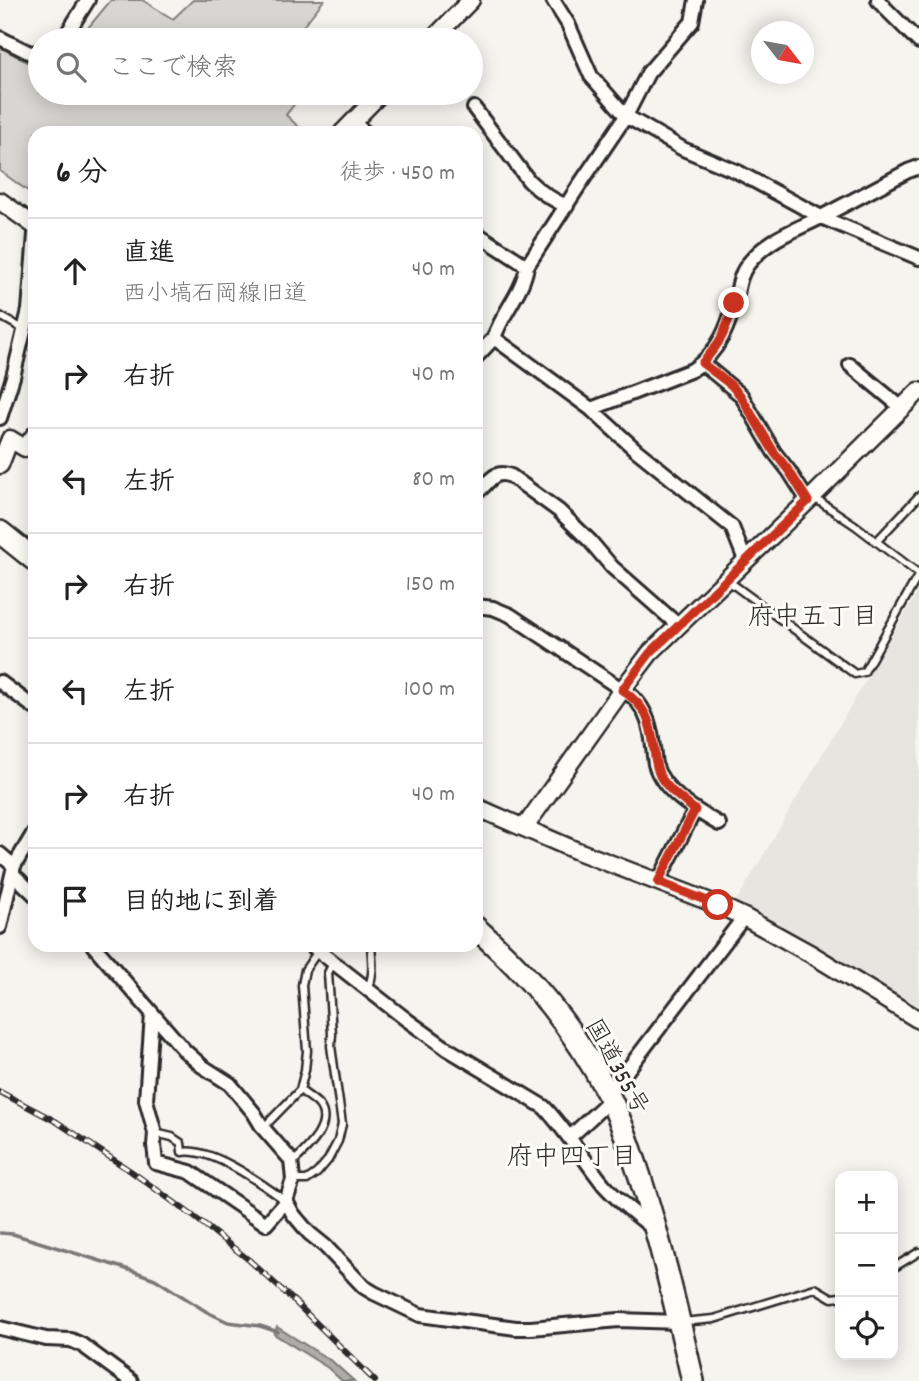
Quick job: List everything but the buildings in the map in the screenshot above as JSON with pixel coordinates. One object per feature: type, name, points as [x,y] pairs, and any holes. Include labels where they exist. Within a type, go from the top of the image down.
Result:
[{"type":"highway","points":[[0,533],[28,555]]},
{"type":"highway","name":"国道355号","points":[[483,934],[541,992],[568,1027],[609,1096],[632,1153],[656,1230],[693,1381]]},
{"type":"street","points":[[70,28],[88,0]]},
{"type":"street","points":[[444,28],[471,0]]},
{"type":"street","points":[[553,0],[568,24],[591,76],[626,116],[683,149],[738,172],[821,217],[919,258]]},
{"type":"street","points":[[483,350],[494,338],[524,281],[527,266],[626,116],[648,73],[692,22],[696,0]]},
{"type":"street","points":[[884,3],[919,42]]},
{"type":"street","points":[[0,38],[28,52]]},
{"type":"street","points":[[350,126],[370,105]]},
{"type":"street","points":[[474,108],[529,181],[539,191],[567,206]]},
{"type":"street","points":[[591,409],[692,370],[702,363],[723,337],[741,274],[766,246],[779,236],[821,217],[908,170],[919,167]]},
{"type":"street","points":[[0,201],[28,221]]},
{"type":"street","points":[[483,238],[527,266]]},
{"type":"street","points":[[0,418],[28,315]]},
{"type":"street","points":[[494,338],[591,409],[636,450],[732,527],[745,561]]},
{"type":"street","points":[[702,363],[740,395],[774,452],[810,499]]},
{"type":"street","points":[[850,365],[902,408]]},
{"type":"street","points":[[524,828],[650,653],[919,391]]},
{"type":"street","points":[[0,465],[21,441]]},
{"type":"street","points":[[483,487],[495,475],[503,473],[511,476],[559,511],[612,567],[678,625]]},
{"type":"street","points":[[483,607],[510,615],[633,697],[650,722],[655,762],[660,775],[672,790],[695,810],[719,824]]},
{"type":"street","points":[[0,681],[28,703]]},
{"type":"street","points":[[483,810],[587,855],[744,917],[919,1020]]},
{"type":"street","points":[[658,882],[695,810]]},
{"type":"street","points":[[0,927],[13,870],[28,843]]},
{"type":"street","points":[[0,854],[28,887]]},
{"type":"street","points":[[570,1137],[609,1096],[744,917]]},
{"type":"street","points":[[99,952],[185,1051],[230,1084],[254,1113],[262,1128],[291,1160],[293,1181],[286,1201],[266,1224],[190,1172],[156,1163],[153,1145],[155,1133],[146,1100],[152,1014]]},
{"type":"street","points":[[321,952],[446,1048],[544,1107],[570,1137],[606,1187],[656,1230]]},
{"type":"street","points":[[286,1201],[309,1233],[364,1287],[420,1315],[531,1328],[619,1320],[679,1322]]},
{"type":"street","points":[[0,1328],[46,1339],[71,1340],[131,1381]]},
{"type":"lane","points":[[0,316],[25,330]]},
{"type":"lane","points":[[876,542],[919,496]]},
{"type":"lane","points":[[726,579],[855,674],[864,672],[919,574],[856,526],[810,499]]},
{"type":"lane","points":[[262,1128],[300,1090],[307,1051],[302,985],[313,952]]},
{"type":"lane","points":[[367,989],[372,975],[371,952]]},
{"type":"lane","points":[[293,1181],[307,1180],[317,1173],[338,1141],[342,1124],[331,1046],[328,973],[333,963]]},
{"type":"lane","points":[[292,1164],[315,1142],[324,1121],[317,1102],[300,1090]]},
{"type":"lane","points":[[155,1133],[172,1137],[181,1143],[182,1152],[205,1154],[244,1173],[286,1201]]},
{"type":"lane","points":[[898,1265],[919,1252]]},
{"type":"lane","points":[[679,1322],[714,1319],[815,1288],[835,1298]]},
{"type":"shaded area","points":[[111,0],[142,0],[173,19],[193,0],[324,0],[302,28],[88,28]]},
{"type":"shaded area","points":[[0,47],[28,62],[28,105],[294,105],[286,115],[298,126],[28,126],[28,191],[0,171]]},
{"type":"shaded area","points":[[919,590],[919,1011],[734,905]]},
{"type":"shaded area","points":[[277,1327],[333,1362],[354,1381],[342,1381],[328,1368],[274,1334]]},
{"type":"waterway","points":[[0,1233],[13,1234],[136,1272],[155,1279],[228,1322],[260,1326],[278,1332]]},
{"type":"railway","points":[[0,1092],[57,1122],[193,1216],[249,1260],[375,1381]]},
{"type":"district","name":"府中五丁目","points":[[813,615]]},
{"type":"district","name":"府中四丁目","points":[[572,1155]]},
{"type":"route","points":[[718,905],[658,882],[695,810],[664,782],[655,762],[650,722],[645,711],[633,697],[622,690],[650,653],[808,501],[774,452],[740,395],[702,363],[723,337],[734,303]]}]
